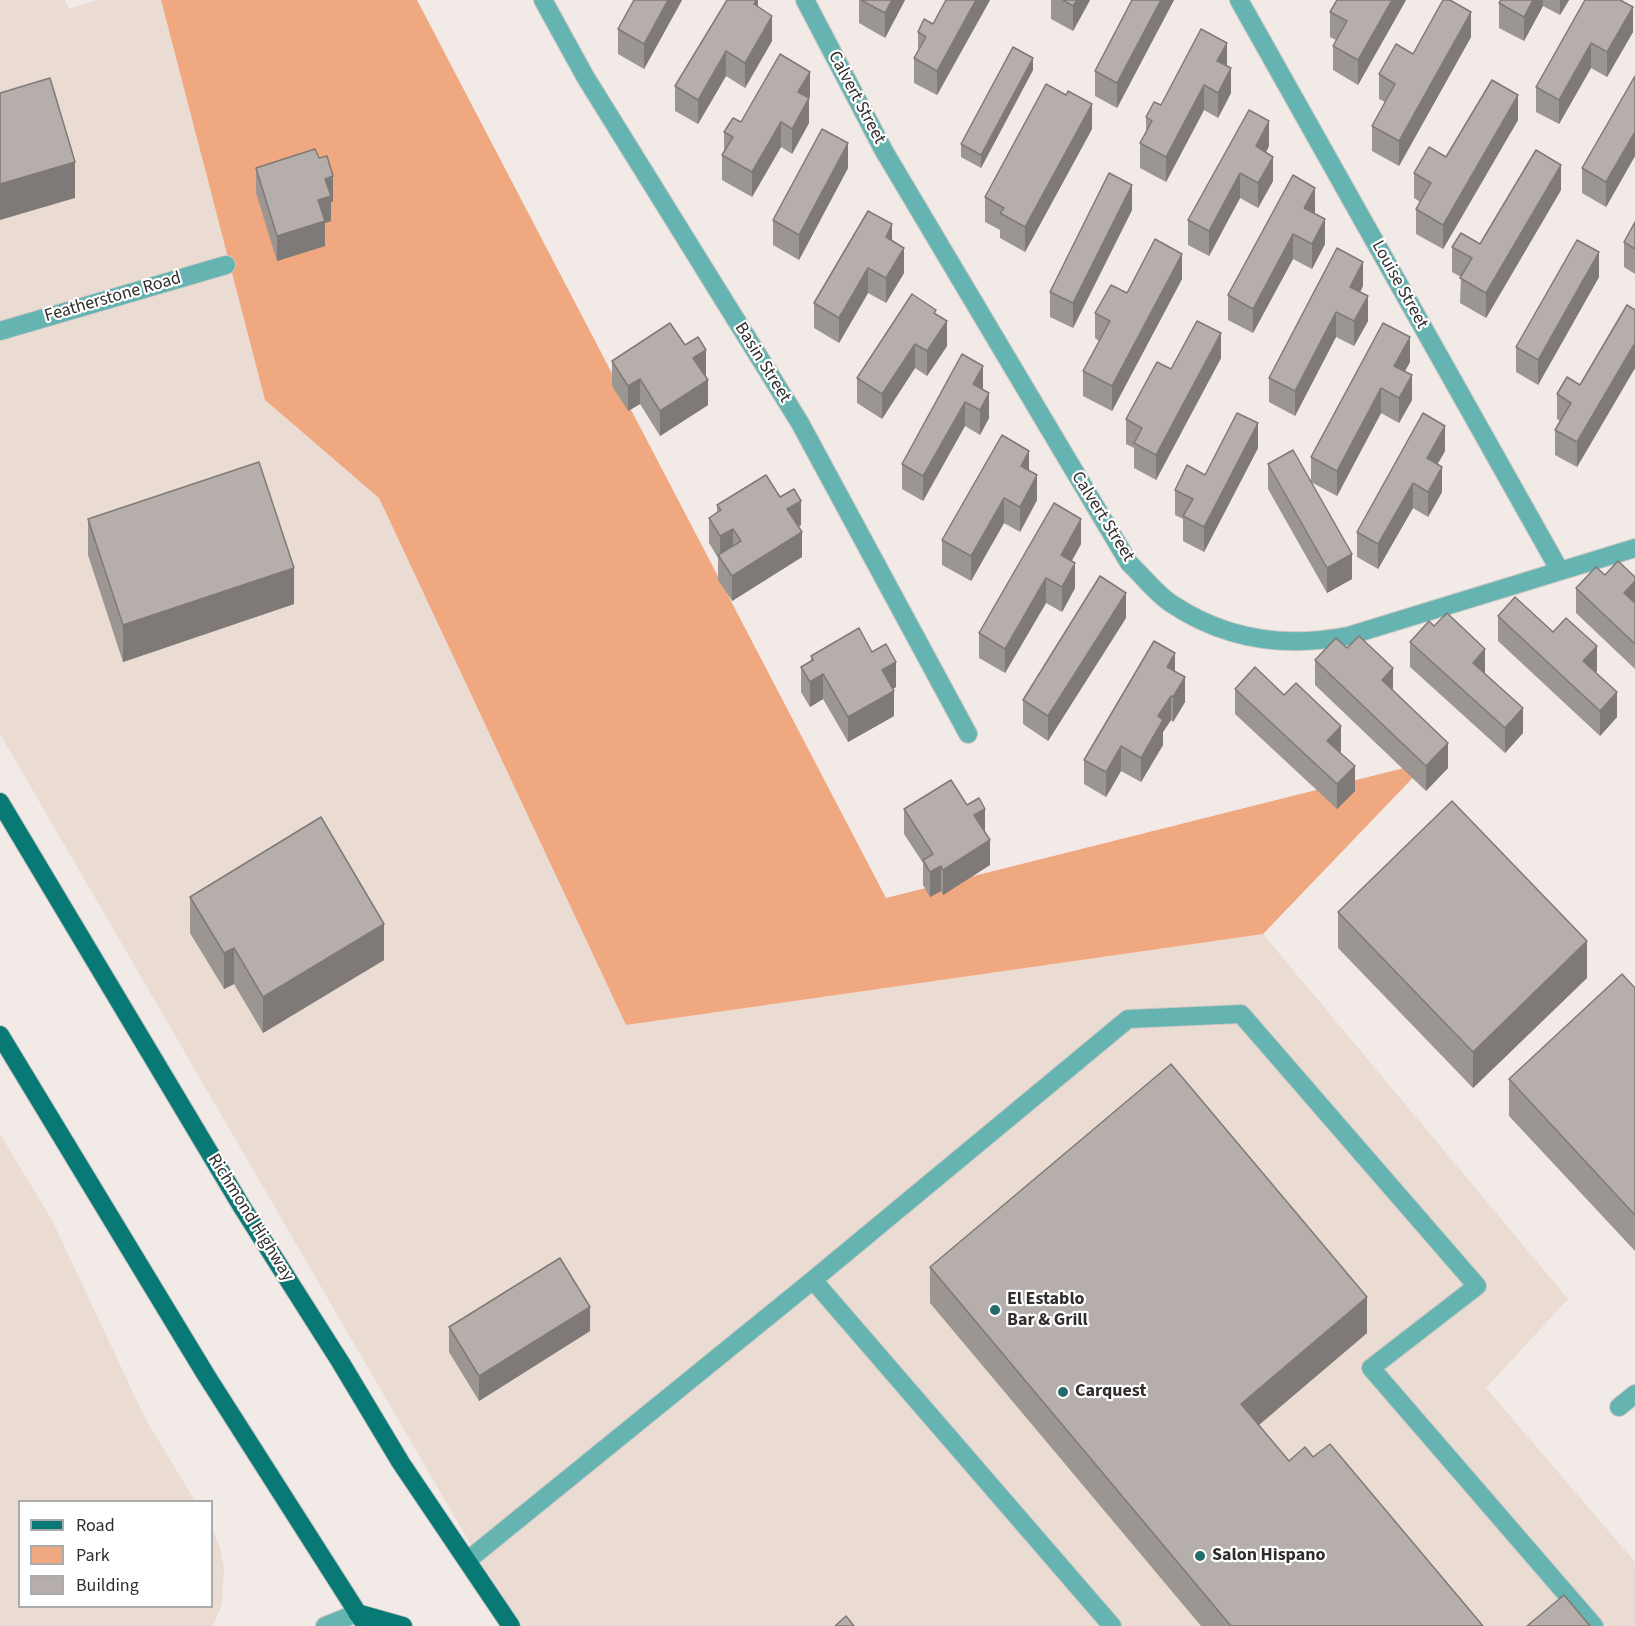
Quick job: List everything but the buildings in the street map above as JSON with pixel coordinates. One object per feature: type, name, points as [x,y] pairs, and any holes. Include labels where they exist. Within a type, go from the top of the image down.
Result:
[{"type":"main road","name":"Richmond Highway","points":[[0,802],[242,1207],[341,1363],[400,1463],[511,1626]]},
{"type":"main road","points":[[0,1035],[206,1375],[361,1619],[403,1626]]},
{"type":"street","name":"Basin Street","points":[[543,0],[586,78],[800,423],[968,734]]},
{"type":"street","name":"Calvert Street","points":[[805,0],[884,151],[1129,563],[1171,604],[1223,631],[1261,640],[1320,641],[1348,636],[1635,548]]},
{"type":"street","name":"Louise Street","points":[[1239,0],[1560,571]]},
{"type":"street","name":"Featherstone Road","points":[[0,331],[226,265]]},
{"type":"street","points":[[468,1560],[813,1280],[1128,1019],[1241,1014],[1477,1286],[1371,1368],[1594,1626]]},
{"type":"street","points":[[813,1280],[1112,1626]]},
{"type":"street","points":[[1619,1407],[1635,1394]]},
{"type":"street","points":[[325,1626],[361,1619]]},
{"type":"shaded area","points":[[0,0],[65,0],[69,9],[96,0],[161,0],[265,400],[379,498],[626,1025],[1263,934],[1568,1299],[1486,1388],[1635,1562],[1635,1626],[518,1626],[0,734]]},
{"type":"shaded area","points":[[0,1134],[52,1220],[145,1418],[194,1500],[18,1500],[18,1608],[213,1608],[213,1531],[220,1548],[224,1568],[222,1604],[213,1626],[0,1626]]},
{"type":"green space","points":[[161,0],[417,0],[886,898],[1428,762],[1263,934],[626,1025],[379,498],[265,400]]},
{"type":"place","name":"El Establo Bar & Grill","points":[[995,1310]]},
{"type":"place","name":"Carquest","points":[[1063,1392]]},
{"type":"place","name":"Salon Hispano","points":[[1200,1556]]}]
